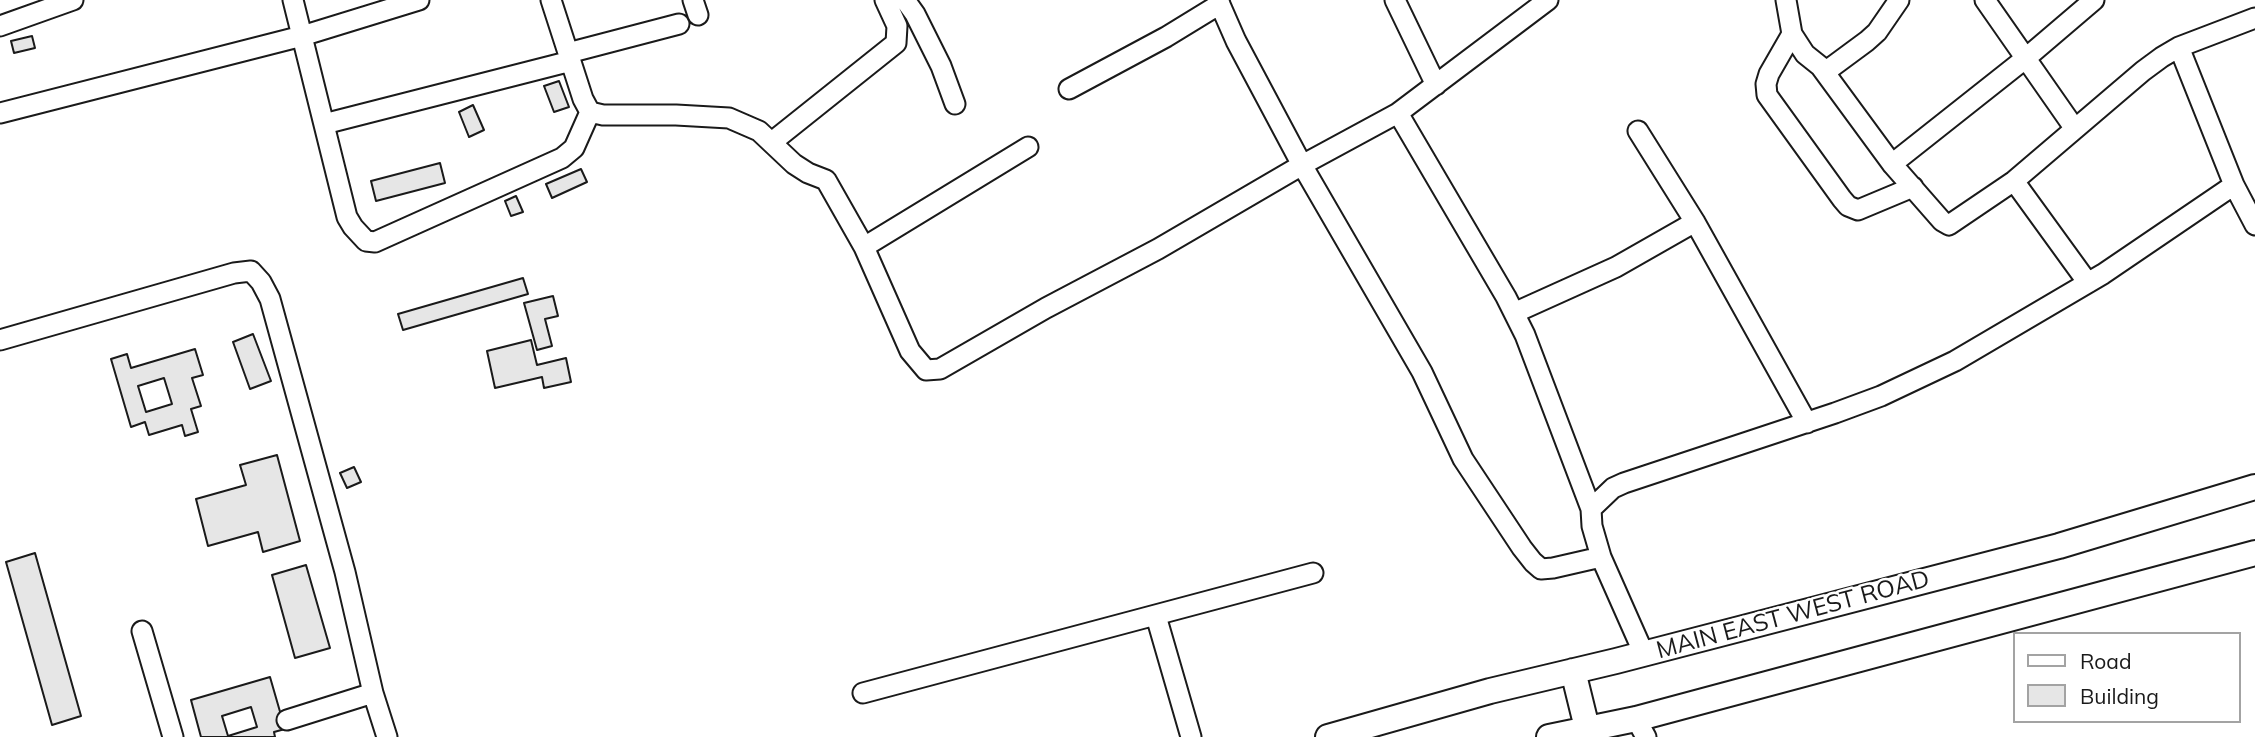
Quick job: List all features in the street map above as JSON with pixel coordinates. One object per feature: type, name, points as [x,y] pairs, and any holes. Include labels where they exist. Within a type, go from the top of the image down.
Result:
[{"type":"main road","name":"MAIN EAST WEST ROAD","points":[[1328,737],[1490,691],[1644,654],[2059,546],[2255,487]]},
{"type":"main road","points":[[1549,737],[1641,728],[2255,553]]},
{"type":"main road","points":[[1573,671],[1581,733]]},
{"type":"street","points":[[293,0],[347,217],[360,236],[366,241],[374,242],[562,158],[574,148],[590,112],[551,0]]},
{"type":"street","points":[[0,113],[302,36],[419,0]]},
{"type":"street","points":[[772,142],[896,43],[897,26],[885,0]]},
{"type":"street","points":[[905,0],[915,14],[955,104]]},
{"type":"street","points":[[1395,0],[1436,85]]},
{"type":"street","points":[[590,112],[603,115],[729,118],[759,131],[808,173],[827,180],[864,247],[911,351],[926,370],[940,369],[1398,113],[1548,0]]},
{"type":"street","points":[[1786,0],[1792,34],[1805,54],[1825,72],[1892,163],[1942,221],[1949,225],[2014,181],[2143,71],[2179,47],[2255,18]]},
{"type":"street","points":[[1825,72],[1877,32],[1899,0]]},
{"type":"street","points":[[1984,0],[2075,129]]},
{"type":"street","points":[[1892,163],[2026,58],[2094,0]]},
{"type":"street","points":[[0,26],[64,1]]},
{"type":"street","points":[[1069,89],[1166,37],[1219,2],[1236,41],[1302,165],[1423,372],[1463,459],[1533,562],[1541,569],[1601,557]]},
{"type":"street","points":[[324,124],[679,24]]},
{"type":"street","points":[[1792,34],[1769,74],[1767,95],[1842,199],[1852,209],[1857,210],[1913,187]]},
{"type":"street","points":[[2179,47],[2234,185],[2255,225]]},
{"type":"street","points":[[1398,113],[1514,313],[1548,390],[1591,509],[1592,526],[1601,557],[1644,654]]},
{"type":"street","points":[[1638,131],[1695,222],[1807,423]]},
{"type":"street","points":[[864,247],[1028,147]]},
{"type":"street","points":[[2014,181],[2088,283]]},
{"type":"street","points":[[1591,509],[1612,488],[1624,482],[1807,423],[1881,396],[1955,361],[2088,283],[2234,185]]},
{"type":"street","points":[[1514,313],[1616,267],[1695,222]]},
{"type":"street","points":[[0,340],[234,273],[251,271],[270,299],[345,572],[373,693],[387,737]]},
{"type":"street","points":[[863,693],[1314,573]]},
{"type":"street","points":[[1156,616],[1191,737]]},
{"type":"street","points":[[142,631],[173,737]]},
{"type":"street","points":[[287,720],[373,693]]},
{"type":"building","points":[[32,36],[35,48],[14,53],[11,41]]},
{"type":"building","points":[[559,81],[569,107],[554,112],[544,86]]},
{"type":"building","points":[[473,105],[484,130],[469,137],[459,112]]},
{"type":"building","points":[[440,163],[445,183],[376,201],[371,181]]},
{"type":"building","points":[[581,169],[587,182],[552,198],[546,184]]},
{"type":"building","points":[[516,196],[523,212],[511,216],[505,201]]},
{"type":"building","points":[[523,278],[528,294],[403,330],[398,314]]},
{"type":"building","points":[[553,296],[558,316],[545,319],[552,346],[537,350],[524,303]]},
{"type":"building","points":[[253,334],[271,381],[250,389],[233,342]]},
{"type":"building","points":[[531,340],[537,365],[566,358],[571,382],[544,388],[542,377],[495,388],[487,351]]},
{"type":"building","points":[[195,349],[203,375],[192,378],[201,406],[191,409],[198,432],[185,436],[182,425],[149,435],[145,422],[131,427],[111,359],[127,354],[131,368]],"holes":[[[164,378],[172,404],[146,412],[138,386]]]},
{"type":"building","points":[[277,455],[300,541],[263,552],[258,532],[208,546],[196,499],[246,485],[240,465]]},
{"type":"building","points":[[354,467],[361,482],[347,488],[340,473]]},
{"type":"building","points":[[35,553],[81,716],[52,725],[6,562]]},
{"type":"building","points":[[306,565],[330,648],[295,658],[272,575]]},
{"type":"building","points":[[270,677],[285,729],[274,732],[275,737],[201,737],[191,700]],"holes":[[[251,707],[257,727],[228,736],[222,716]]]}]
